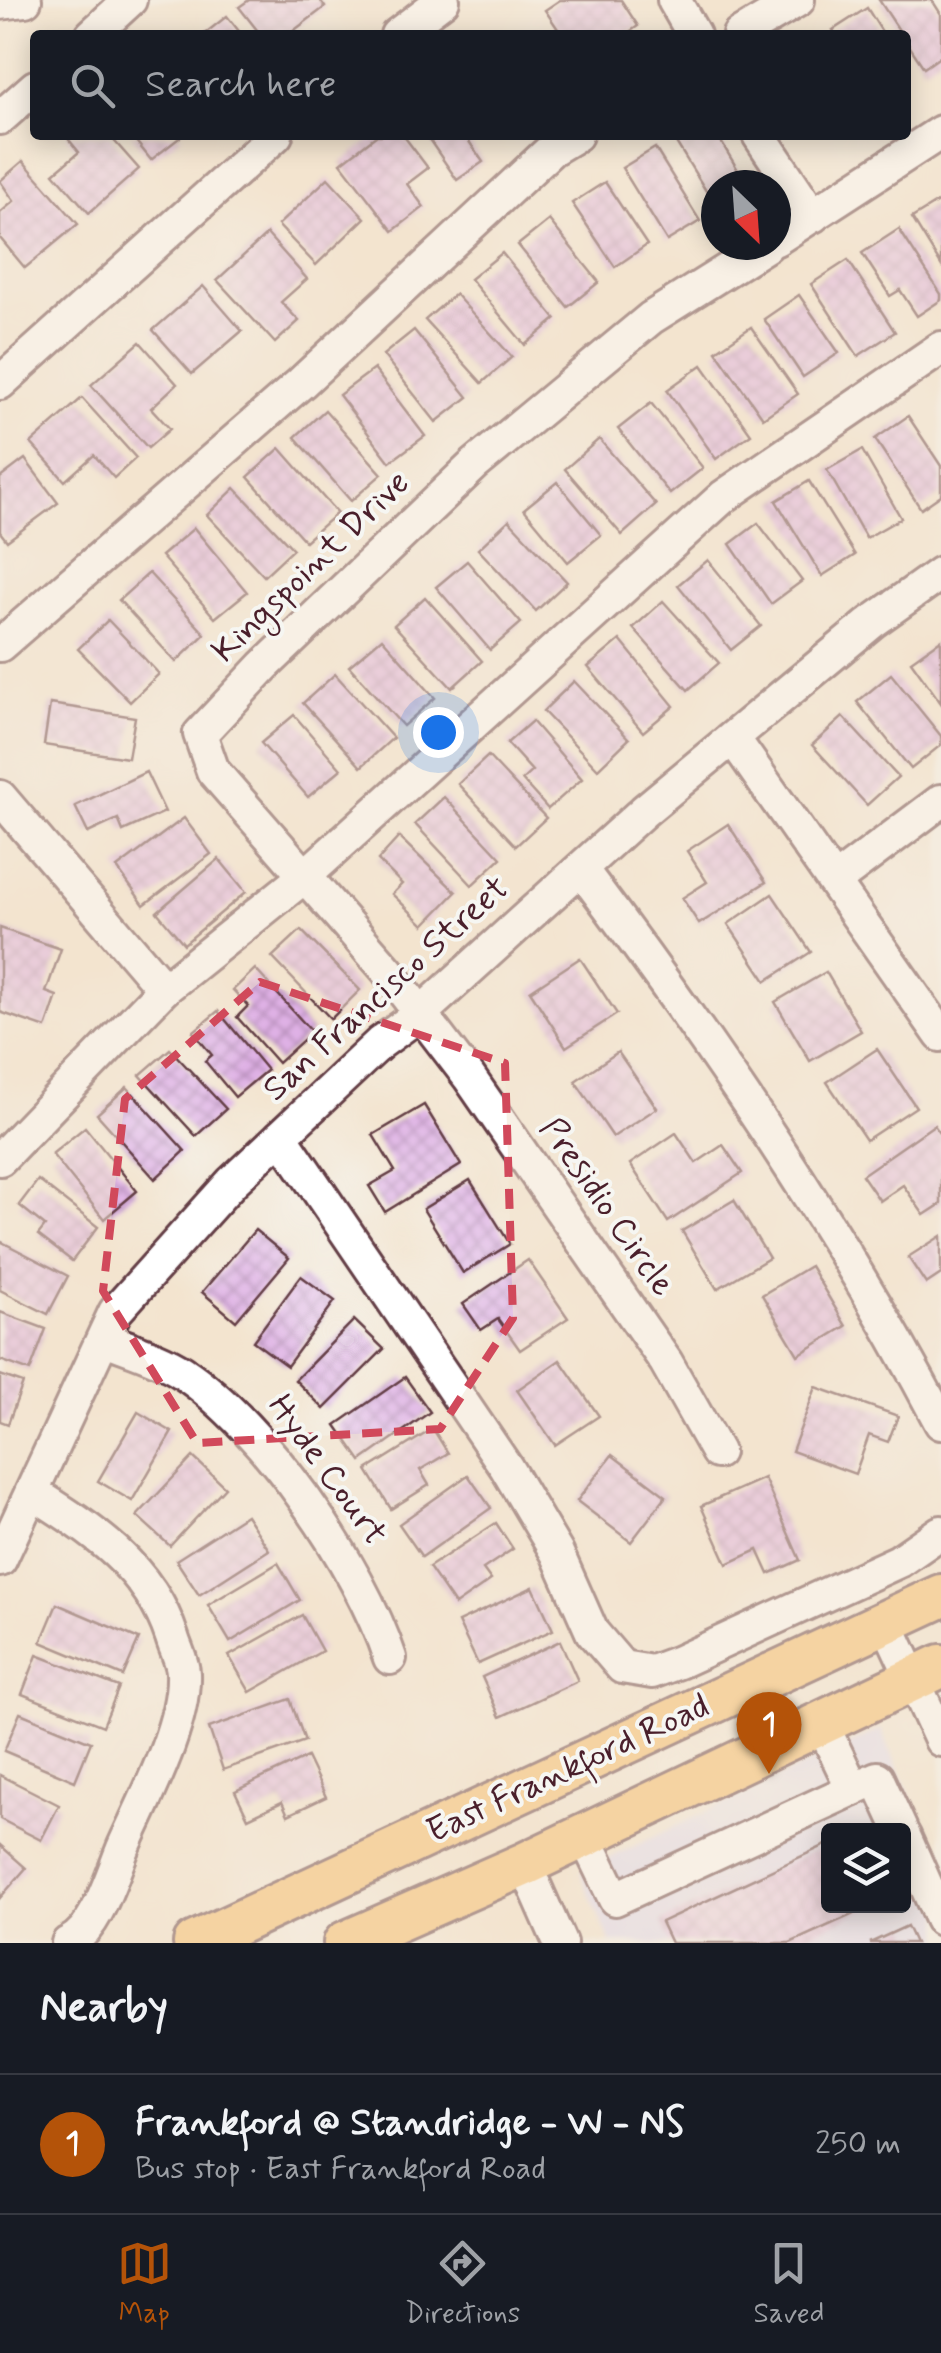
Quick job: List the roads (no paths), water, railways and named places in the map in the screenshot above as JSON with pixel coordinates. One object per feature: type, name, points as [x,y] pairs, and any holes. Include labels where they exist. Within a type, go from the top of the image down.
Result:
[{"type":"main road","name":"East Frankford Road","points":[[195,1943],[941,1596]]},
{"type":"main road","name":"East Frankford Road","points":[[345,1943],[526,1864],[927,1672]]},
{"type":"street","points":[[0,2],[24,0]]},
{"type":"street","points":[[97,30],[130,0]]},
{"type":"street","points":[[404,30],[443,0]]},
{"type":"street","points":[[674,0],[691,30]]},
{"type":"street","points":[[747,30],[798,0]]},
{"type":"street","points":[[0,118],[30,91]]},
{"type":"street","points":[[791,229],[941,132]]},
{"type":"street","points":[[0,383],[270,140]]},
{"type":"street","points":[[0,645],[301,383],[551,150],[568,140]]},
{"type":"street","points":[[762,140],[812,216]]},
{"type":"street","name":"Kingspoint Drive","points":[[421,1013],[212,771],[200,734],[264,666],[474,466],[651,318],[743,260]]},
{"type":"street","points":[[0,1159],[164,989],[305,876],[723,497],[941,348]]},
{"type":"street","name":"San Francisco Street","points":[[0,1560],[115,1312],[168,1250],[380,1043],[421,1013],[581,869],[828,657],[941,573]]},
{"type":"street","points":[[734,738],[941,1035]]},
{"type":"street","points":[[0,798],[164,989]]},
{"type":"street","points":[[836,880],[941,801]]},
{"type":"street","points":[[581,869],[657,970],[872,1292],[941,1423]]},
{"type":"street","name":"Presidio Circle","points":[[421,1013],[655,1346],[716,1452]]},
{"type":"street","points":[[281,1136],[506,1467],[557,1553],[592,1632],[622,1668],[652,1672],[679,1662],[898,1561],[941,1532]]},
{"type":"street","name":"Hyde Court","points":[[105,1339],[178,1369],[250,1427],[359,1582],[390,1658]]},
{"type":"street","points":[[32,1492],[98,1534],[139,1572],[165,1616],[183,1672],[170,1743],[99,1904],[76,1939],[68,1943]]},
{"type":"street","points":[[886,1621],[927,1672],[941,1740]]},
{"type":"street","points":[[821,1722],[853,1790]]},
{"type":"street","points":[[584,1835],[616,1899],[878,1778],[898,1823]]},
{"type":"street","points":[[911,1851],[938,1906]]},
{"type":"street","points":[[526,1864],[560,1943]]},
{"type":"place","name":"Frankford @ Standridge - W - NS","points":[[769,1774]]}]
